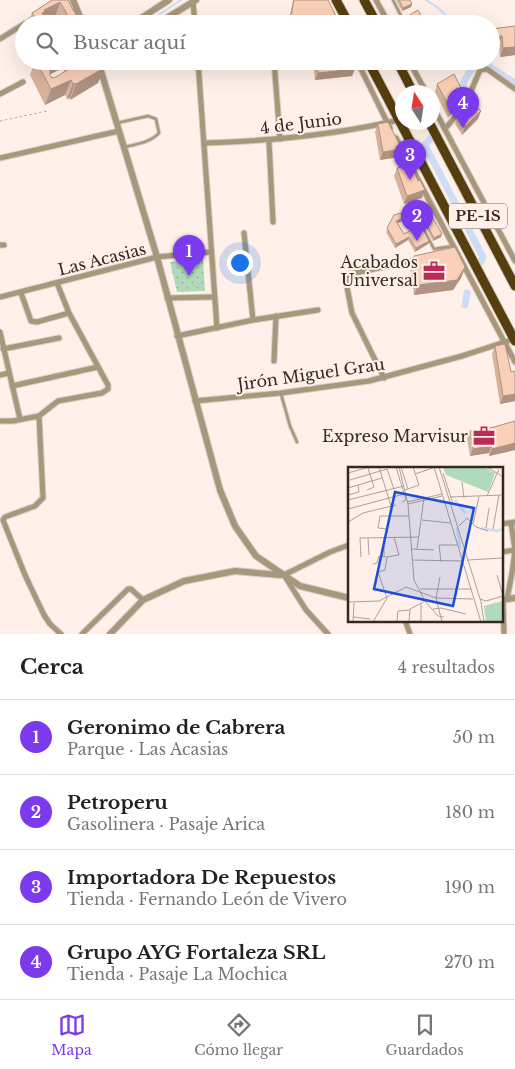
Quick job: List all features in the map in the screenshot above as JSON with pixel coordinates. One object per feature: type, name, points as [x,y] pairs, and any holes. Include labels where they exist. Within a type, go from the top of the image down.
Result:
[{"type":"highway","points":[[336,0],[344,15]]},
{"type":"highway","points":[[364,0],[372,15]]},
{"type":"highway","name":"PE-1S","points":[[373,70],[395,112]]},
{"type":"highway","points":[[401,70],[409,85]]},
{"type":"highway","name":"PE-1S","points":[[404,130],[515,340]]},
{"type":"highway","name":"PE-1S","points":[[433,130],[515,286]]},
{"type":"street","points":[[73,0],[79,15]]},
{"type":"street","points":[[146,15],[169,0]]},
{"type":"street","points":[[376,0],[384,15]]},
{"type":"street","points":[[171,15],[194,1],[195,15]]},
{"type":"street","points":[[0,39],[15,30]]},
{"type":"street","points":[[62,80],[70,75],[67,70]]},
{"type":"street","points":[[101,70],[156,258],[220,490],[232,521],[256,556],[300,586],[348,598]]},
{"type":"street","points":[[199,70],[217,328]]},
{"type":"street","points":[[275,70],[280,139]]},
{"type":"street","points":[[361,70],[387,122],[515,362]]},
{"type":"street","points":[[414,70],[422,85]]},
{"type":"street","points":[[445,129],[465,105],[480,70]]},
{"type":"street","points":[[488,70],[515,89]]},
{"type":"street","points":[[0,94],[24,82]]},
{"type":"street","points":[[440,120],[515,261]]},
{"type":"street","name":"4 de Junio","points":[[205,143],[269,141],[376,126],[395,121]]},
{"type":"street","points":[[0,158],[118,127]]},
{"type":"street","points":[[269,141],[273,222]]},
{"type":"street","points":[[244,233],[253,320]]},
{"type":"street","name":"Las Acasias","points":[[0,297],[156,258],[211,252]]},
{"type":"street","points":[[449,254],[458,252]]},
{"type":"street","points":[[384,378],[352,314],[345,277],[350,274],[422,260]]},
{"type":"street","points":[[0,421],[13,421],[39,416],[58,402],[106,391],[108,385],[69,313],[56,283]]},
{"type":"street","points":[[22,293],[31,321],[37,322],[69,313]]},
{"type":"street","points":[[167,298],[214,298]]},
{"type":"street","points":[[177,336],[253,320],[318,310]]},
{"type":"street","points":[[274,362],[276,316]]},
{"type":"street","points":[[0,336],[20,419]]},
{"type":"street","points":[[3,349],[59,338]]},
{"type":"street","name":"Jirón Miguel Grau","points":[[195,401],[281,393],[384,378],[515,340]]},
{"type":"street","points":[[12,386],[98,367]]},
{"type":"street","points":[[0,375],[9,373]]},
{"type":"street","points":[[39,416],[42,498],[35,506],[5,517],[4,523],[44,615],[50,624],[61,634]]},
{"type":"street","points":[[504,634],[504,600],[512,572],[515,550],[513,523]]},
{"type":"street","points":[[110,634],[143,600],[184,580],[235,570],[284,575],[330,552],[348,545]]},
{"type":"street","points":[[502,552],[515,550]]},
{"type":"street","points":[[284,575],[306,610],[328,634]]},
{"type":"street","points":[[82,634],[128,589],[131,589],[143,600]]},
{"type":"street","points":[[504,600],[515,598]]},
{"type":"street","points":[[406,622],[410,634]]},
{"type":"lane","points":[[393,0],[400,15]]},
{"type":"lane","points":[[118,127],[148,116],[156,119],[159,133],[157,136],[124,148]]},
{"type":"lane","points":[[433,206],[419,221],[434,249],[454,246]]},
{"type":"lane","points":[[281,393],[290,426],[297,442]]},
{"type":"path","points":[[0,121],[46,111]]},
{"type":"green space","points":[[203,260],[205,291],[177,292],[170,262]]},
{"type":"building","points":[[52,0],[68,0],[76,15],[65,15],[67,14],[60,2],[44,10],[45,12],[42,13],[43,15],[33,15],[32,13]]},
{"type":"building","points":[[294,0],[328,0],[336,15],[291,15]]},
{"type":"building","points":[[399,0],[410,0],[412,4],[403,8]]},
{"type":"building","points":[[418,10],[421,15],[410,15]]},
{"type":"building","points":[[515,26],[515,47],[503,48],[500,28]]},
{"type":"building","points":[[41,70],[50,70],[52,78],[67,70],[100,70],[76,84],[73,84],[71,80],[51,89]]},
{"type":"building","points":[[318,70],[346,70],[318,73]]},
{"type":"building","points":[[454,74],[463,92],[451,110],[440,90],[440,85],[437,84]]},
{"type":"building","points":[[470,101],[481,111],[465,127],[458,116]]},
{"type":"building","points":[[388,122],[402,149],[383,152],[378,124]]},
{"type":"building","points":[[411,164],[418,181],[420,180],[425,190],[407,196],[397,168]]},
{"type":"building","points":[[401,213],[403,218],[396,221],[404,234],[421,225],[429,241],[416,248],[409,237],[396,244],[387,228],[394,215]]},
{"type":"building","points":[[429,213],[442,234],[434,238],[424,219]]},
{"type":"building","name":"Acabados Universal","points":[[455,247],[465,267],[457,280],[418,285],[414,256]]},
{"type":"building","points":[[505,344],[511,372],[515,371],[515,394],[503,396],[495,346]]},
{"type":"building","points":[[515,421],[515,443],[492,449],[491,446],[473,449],[470,431]]},
{"type":"waterway","points":[[158,15],[181,0]]},
{"type":"waterway","points":[[426,0],[446,15]]},
{"type":"waterway","points":[[457,97],[472,70]]},
{"type":"waterway","points":[[494,70],[515,83]]},
{"type":"waterway","points":[[431,138],[425,145],[483,257],[480,263]]},
{"type":"waterway","points":[[465,305],[467,293]]},
{"type":"place","name":"Grupo AYG Fortaleza SRL","points":[[463,128]]},
{"type":"place","name":"Importadora De Repuestos","points":[[410,180]]},
{"type":"place","name":"Petroperu","points":[[417,241]]},
{"type":"place","name":"Acabados Universal","points":[[434,271]]},
{"type":"place","name":"Geronimo de Cabrera","points":[[189,276]]},
{"type":"place","name":"Expreso Marvisur","points":[[484,436]]}]
